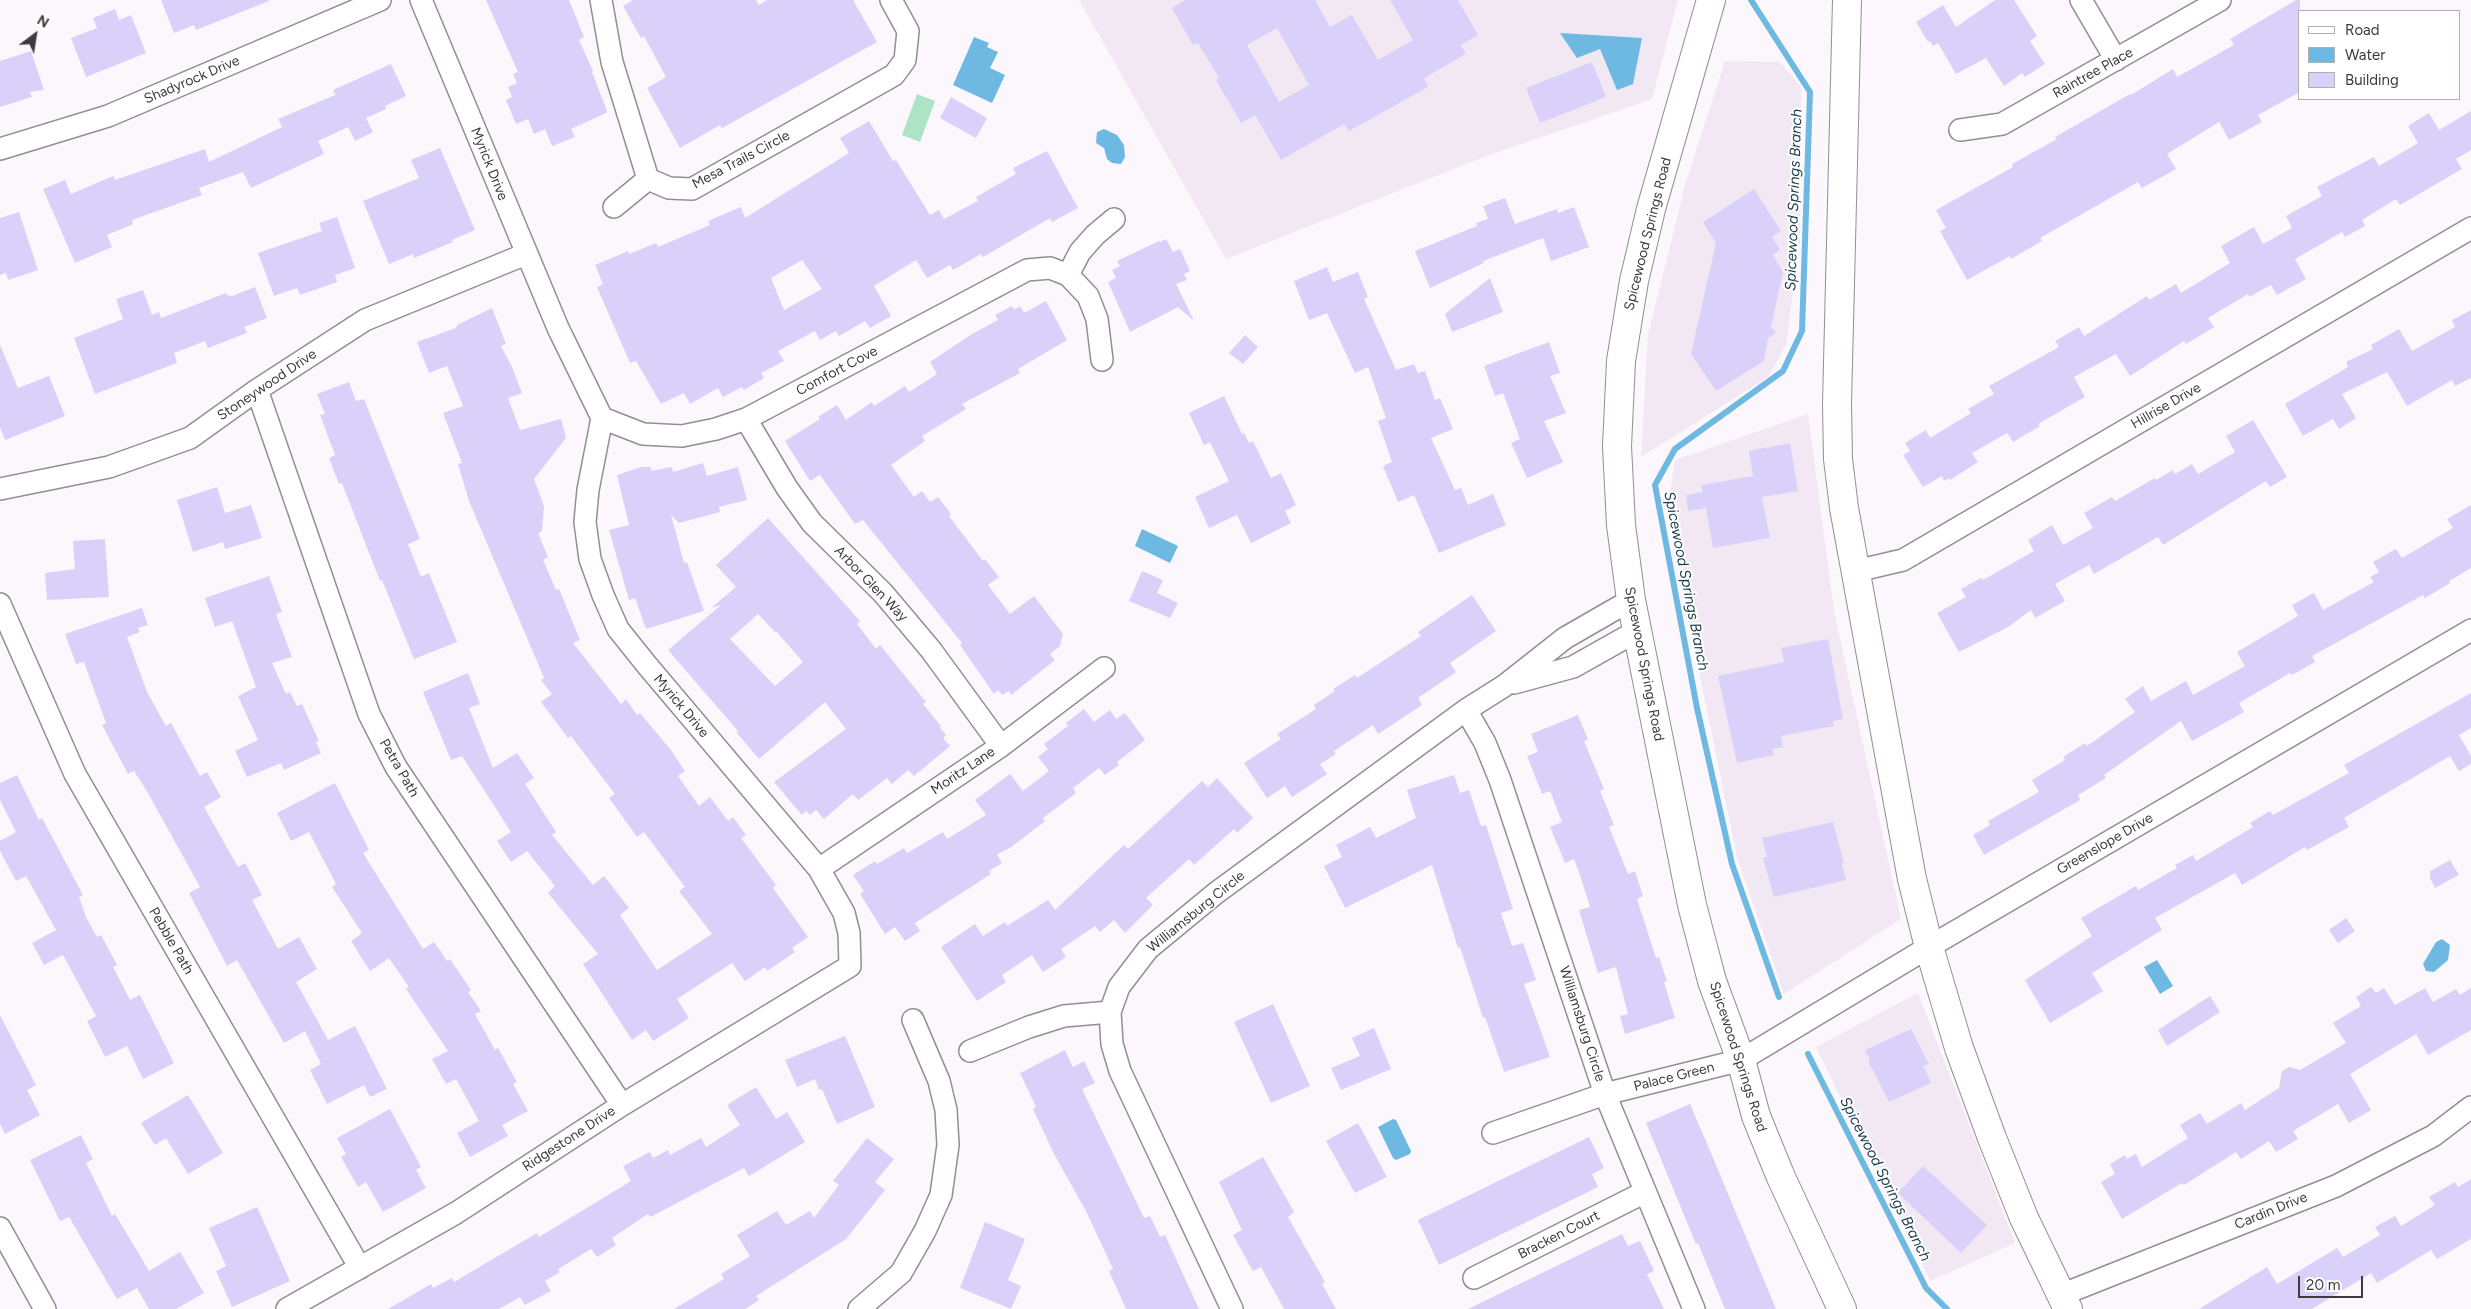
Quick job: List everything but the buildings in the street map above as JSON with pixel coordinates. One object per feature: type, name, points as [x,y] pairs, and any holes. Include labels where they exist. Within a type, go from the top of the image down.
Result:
[{"type":"main road","points":[[1847,0],[1838,459],[1856,571],[1912,879],[1929,947],[1959,1048],[1992,1138],[2024,1218],[2064,1302]]},
{"type":"main road","name":"Spicewood Springs Road","points":[[1712,5],[1649,218],[1634,281],[1621,361],[1617,446],[1621,525],[1637,631],[1692,905],[1712,981],[1741,1060],[1756,1116],[1776,1166],[1842,1309]]},
{"type":"street","name":"Shadyrock Drive","points":[[0,149],[108,116],[380,0]]},
{"type":"street","name":"Myrick Drive","points":[[421,0],[558,328],[602,418],[588,490],[585,522],[590,559],[618,629],[819,869],[844,913],[849,934],[850,966]]},
{"type":"street","points":[[601,0],[612,62],[648,179],[614,207]]},
{"type":"street","name":"Mesa Trails Circle","points":[[648,179],[669,188],[692,189],[894,75],[905,60],[908,31],[891,0]]},
{"type":"street","points":[[2081,0],[2116,60]]},
{"type":"street","name":"Raintree Place","points":[[1960,130],[2002,124],[2220,0]]},
{"type":"street","points":[[1102,360],[1097,319],[1088,296],[1068,275],[1080,252],[1095,235],[1114,219]]},
{"type":"street","name":"Hillrise Drive","points":[[1856,571],[1903,560],[2471,228]]},
{"type":"street","name":"Stoneywood Drive","points":[[0,489],[109,467],[190,438],[257,390],[364,320],[526,254]]},
{"type":"street","name":"Comfort Cove","points":[[602,418],[643,434],[682,436],[716,429],[746,419],[1027,270],[1050,268],[1068,275]]},
{"type":"street","name":"Petra Path","points":[[257,390],[369,714],[396,767],[622,1105]]},
{"type":"street","name":"Arbor Glen Way","points":[[746,419],[787,488],[812,523],[883,592],[931,650],[1001,746]]},
{"type":"street","name":"Williamsburg Circle","points":[[1232,1309],[1120,1071],[1112,1044],[1110,1012],[1119,987],[1148,949],[1216,893],[1466,710],[1504,686],[1565,638],[1631,600]]},
{"type":"street","name":"Pebble Path","points":[[0,604],[75,774],[360,1268]]},
{"type":"street","name":"Greenslope Drive","points":[[1741,1060],[1929,947],[2471,630]]},
{"type":"street","name":"Williamsburg Circle","points":[[1504,686],[1572,667],[1637,631]]},
{"type":"street","name":"Moritz Lane","points":[[819,869],[1001,746],[1104,668]]},
{"type":"street","name":"Williamsburg Circle","points":[[1466,710],[1485,743],[1500,780],[1605,1094],[1694,1309]]},
{"type":"street","name":"Ridgestone Drive","points":[[287,1309],[456,1213],[622,1105],[850,966]]},
{"type":"street","points":[[970,1051],[1029,1027],[1064,1016],[1110,1012]]},
{"type":"street","points":[[859,1309],[901,1272],[925,1231],[941,1195],[948,1145],[946,1110],[939,1081],[913,1020]]},
{"type":"street","name":"Palace Green","points":[[1493,1133],[1605,1094],[1741,1060]]},
{"type":"street","name":"Cardin Drive","points":[[2064,1302],[2336,1186],[2433,1136],[2471,1107]]},
{"type":"street","name":"Bracken Court","points":[[1474,1278],[1645,1192]]},
{"type":"street","points":[[0,1228],[45,1309]]},
{"type":"shaded area","points":[[1079,0],[1678,0],[1652,99],[1484,157],[1226,259]]},
{"type":"shaded area","points":[[1725,61],[1780,62],[1801,87],[1800,241],[1786,345],[1768,377],[1641,457],[1648,335],[1685,185]]},
{"type":"shaded area","points":[[1808,414],[1834,611],[1901,919],[1784,994],[1737,857],[1700,676],[1669,499],[1675,460]]},
{"type":"shaded area","points":[[1918,993],[2015,1243],[1930,1281],[1816,1047]]},
{"type":"green space","points":[[917,94],[935,101],[920,142],[902,135]]},
{"type":"water","points":[[1560,33],[1642,38],[1633,84],[1617,90],[1600,49],[1577,58]]},
{"type":"water","points":[[974,37],[989,43],[987,47],[998,52],[990,68],[1005,75],[992,103],[953,85]]},
{"type":"water","points":[[1104,129],[1117,135],[1124,145],[1125,157],[1121,164],[1112,163],[1107,159],[1104,148],[1096,143],[1097,132]]},
{"type":"water","points":[[1142,529],[1178,546],[1170,563],[1135,546]]},
{"type":"water","points":[[2442,939],[2450,945],[2448,960],[2434,972],[2426,971],[2423,964],[2436,942]]},
{"type":"water","points":[[2157,960],[2173,986],[2160,994],[2144,967]]},
{"type":"water","points":[[1393,1119],[1396,1120],[1411,1151],[1410,1154],[1396,1160],[1393,1158],[1378,1127]]},
{"type":"waterway","name":"Spicewood Springs Branch","points":[[1751,0],[1810,92],[1802,331],[1783,371],[1675,449],[1655,485],[1697,708],[1732,864],[1779,997]]},
{"type":"waterway","name":"Spicewood Springs Branch","points":[[1808,1054],[1926,1288],[1947,1309]]}]
